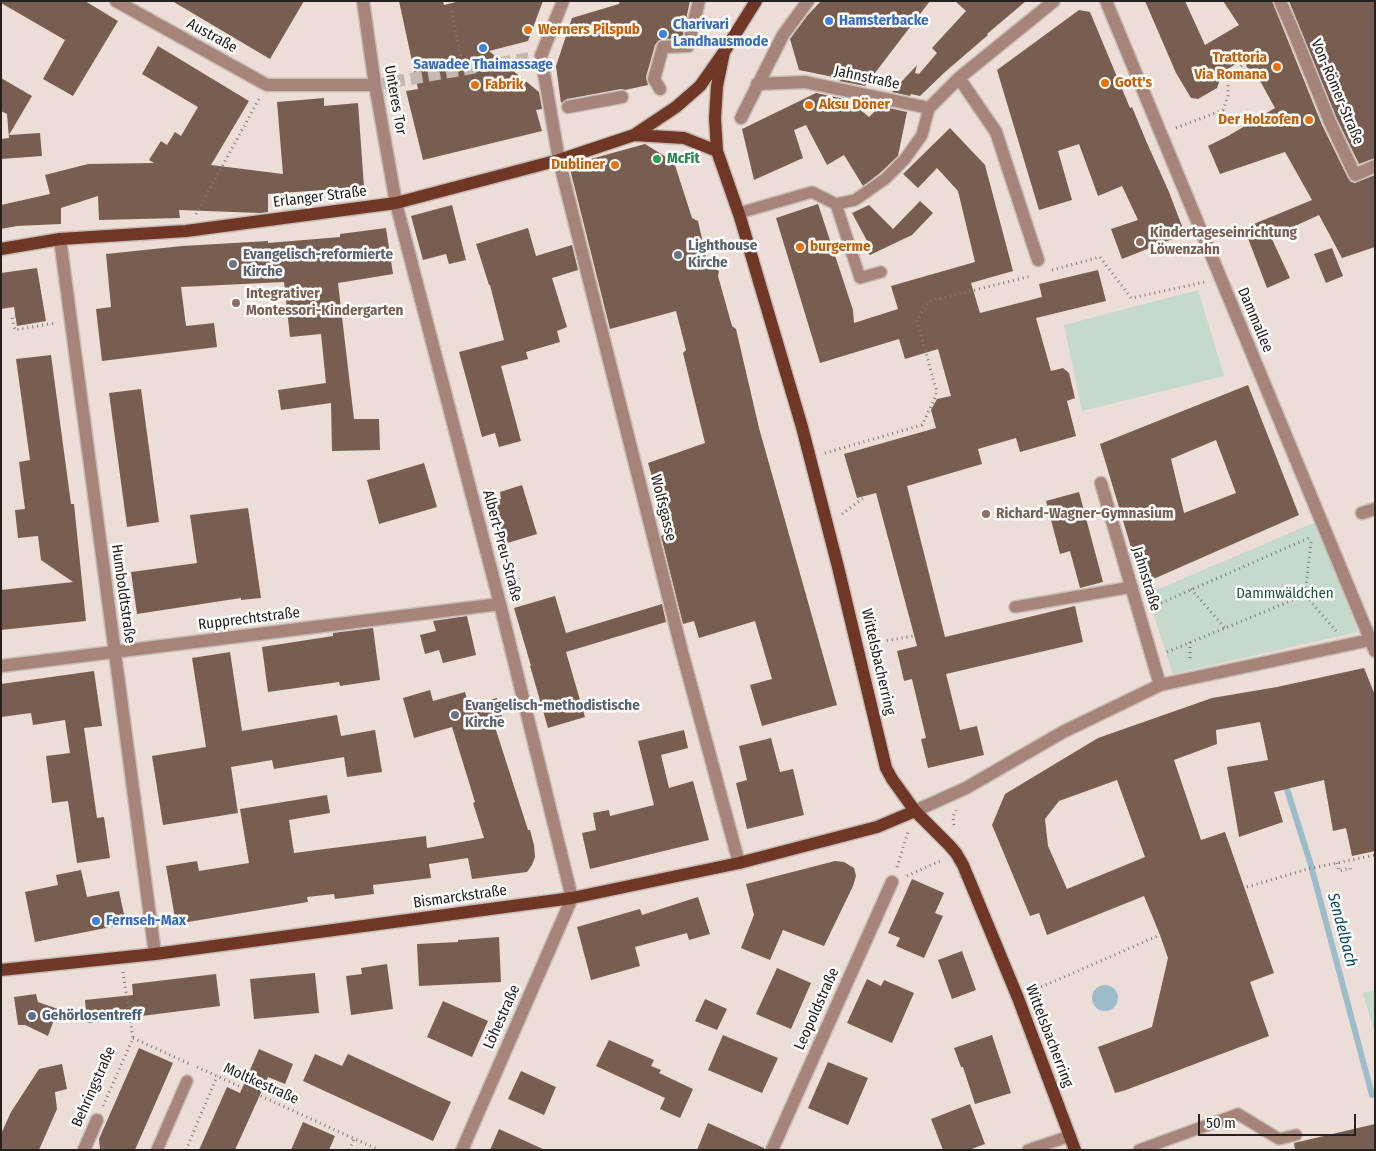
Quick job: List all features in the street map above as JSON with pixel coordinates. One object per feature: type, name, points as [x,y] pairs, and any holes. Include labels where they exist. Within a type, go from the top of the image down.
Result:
[{"type":"main road","points":[[634,136],[676,108],[700,86],[756,1]]},
{"type":"main road","name":"Wittelsbacherring","points":[[724,52],[717,86],[715,118],[717,150],[739,213],[800,418],[828,525],[886,768],[914,811],[956,854],[963,865],[1018,998],[1075,1150]]},
{"type":"main road","name":"Erlanger Straße","points":[[1,249],[60,239],[186,231],[396,204],[559,160],[634,136]]},
{"type":"main road","points":[[634,136],[684,138],[717,150]]},
{"type":"main road","name":"Bismarckstraße","points":[[1,970],[155,954],[572,898],[739,863],[877,828],[914,811]]},
{"type":"street","name":"Austraße","points":[[116,1],[267,85],[375,85]]},
{"type":"street","name":"Unteres Tor","points":[[363,1],[375,85],[396,204]]},
{"type":"street","name":"Wolfsgasse","points":[[563,1],[541,56],[559,160],[681,648],[739,863]]},
{"type":"street","points":[[660,89],[654,79],[663,47],[688,46],[699,1]]},
{"type":"street","points":[[741,118],[782,35],[808,1]]},
{"type":"street","points":[[929,108],[959,78],[1054,1]]},
{"type":"street","name":"Dammallee","points":[[1106,1],[1372,646]]},
{"type":"street","name":"Von-Römer-Straße","points":[[1280,1],[1291,35],[1355,175],[1375,166]]},
{"type":"street","points":[[959,78],[996,132],[1038,260]]},
{"type":"street","name":"Jahnstraße","points":[[757,84],[805,82],[929,108]]},
{"type":"street","points":[[568,108],[622,97]]},
{"type":"street","name":"Albert-Preu-Straße","points":[[396,204],[500,604],[572,898]]},
{"type":"street","name":"Humboldtstraße","points":[[60,239],[155,954]]},
{"type":"street","name":"Jahnstraße","points":[[1101,482],[1160,685]]},
{"type":"street","points":[[1362,514],[1375,509]]},
{"type":"street","name":"Rupprechtstraße","points":[[1,666],[500,604]]},
{"type":"street","points":[[914,811],[966,788],[1063,732],[1160,685],[1348,645],[1372,646]]},
{"type":"street","name":"Leopoldstraße","points":[[772,1150],[892,882]]},
{"type":"street","name":"Löhestraße","points":[[462,1150],[572,898]]},
{"type":"street","name":"Behringstraße","points":[[84,1150],[97,1120]]},
{"type":"lane","points":[[739,213],[812,192],[836,204],[855,200],[885,179],[905,159],[922,135],[929,108]]},
{"type":"lane","points":[[836,204],[860,278],[881,272]]},
{"type":"lane","points":[[1015,607],[1132,586]]},
{"type":"lane","points":[[156,1150],[187,1081]]},
{"type":"lane","points":[[1139,1150],[1238,1114],[1280,1138],[1296,1135]]},
{"type":"lane","points":[[1028,1150],[1070,1136]]},
{"type":"path","points":[[450,1],[463,70]]},
{"type":"path","points":[[1161,134],[1223,110],[1228,96],[1228,81],[1231,75],[1244,62]]},
{"type":"path","points":[[186,231],[267,85]]},
{"type":"path","points":[[810,457],[922,425],[936,396],[936,389],[917,321],[930,301],[1100,257],[1131,298],[1221,279]]},
{"type":"path","points":[[1038,260],[1042,273]]},
{"type":"path","points":[[16,316],[12,317],[15,330],[70,320]]},
{"type":"path","points":[[828,525],[866,496]]},
{"type":"path","points":[[1139,612],[1312,537],[1324,529]]},
{"type":"path","points":[[1312,537],[1305,595],[1348,645]]},
{"type":"path","points":[[1191,589],[1225,628]]},
{"type":"path","points":[[1153,658],[1305,595]]},
{"type":"path","points":[[857,646],[914,636]]},
{"type":"path","points":[[892,882],[956,854],[953,818],[966,788]]},
{"type":"path","points":[[892,882],[914,811]]},
{"type":"path","points":[[1247,887],[1308,869],[1375,856]]},
{"type":"path","points":[[1337,864],[1339,872],[1350,868],[1351,873]]},
{"type":"path","points":[[1018,998],[1160,936]]},
{"type":"path","points":[[120,958],[133,1038]]},
{"type":"path","name":"Moltkestraße","points":[[133,1038],[379,1150]]},
{"type":"path","name":"Behringstraße","points":[[97,1120],[133,1038]]},
{"type":"path","points":[[186,1150],[217,1076]]},
{"type":"path","points":[[349,1150],[354,1138]]},
{"type":"green space","points":[[1198,290],[1224,376],[1082,411],[1064,325]]},
{"type":"green space","name":"Dammwäldchen","points":[[1318,521],[1358,632],[1173,674],[1147,594]]},
{"type":"green space","points":[[1375,990],[1375,1035],[1363,993]]},
{"type":"water","points":[[1105,985],[1114,989],[1118,998],[1114,1007],[1105,1011],[1096,1007],[1092,998],[1096,989]]},
{"type":"building","points":[[1,1],[85,1],[118,21],[73,96],[43,79],[65,40],[1,3]]},
{"type":"building","points":[[172,1],[304,1],[270,59]]},
{"type":"building","points":[[399,1],[443,1],[444,5],[460,1],[543,1],[528,41],[489,51],[539,92],[542,109],[536,110],[542,131],[423,160],[406,91],[418,89]]},
{"type":"building","points":[[620,1],[690,1],[682,38],[663,39],[655,45],[646,77],[648,85],[567,99],[561,103],[556,66],[572,18],[619,4]]},
{"type":"building","points":[[821,1],[930,1],[865,86],[839,81],[843,79],[799,70],[790,39]]},
{"type":"building","points":[[955,1],[1026,1],[920,96],[892,92],[917,65],[915,73],[919,74],[937,53],[932,48],[966,11]]},
{"type":"building","points":[[1145,1],[1185,1],[1205,45],[1239,25],[1223,1],[1272,1],[1322,125],[1348,178],[1351,182],[1355,183],[1375,175],[1375,247],[1342,258],[1319,215],[1271,237],[1290,278],[1267,288],[1244,228],[1312,200],[1285,152],[1220,174],[1208,146],[1275,108],[1254,70],[1250,73],[1243,59],[1222,73],[1217,88],[1198,99],[1191,98],[1176,73]]},
{"type":"building","points":[[1289,1],[1375,1],[1375,158],[1359,164],[1337,119]]},
{"type":"building","points":[[1079,10],[1090,12],[1130,108],[1132,107],[1169,192],[1185,234],[1122,259],[1111,229],[1138,220],[1122,186],[1098,196],[1079,144],[1058,151],[1072,200],[1039,210],[997,70]]},
{"type":"building","points":[[158,46],[249,101],[211,165],[283,174],[277,102],[324,98],[324,106],[358,103],[364,187],[268,194],[268,212],[179,210],[180,218],[99,220],[98,196],[61,208],[61,224],[17,226],[1,229],[1,205],[50,194],[45,175],[88,164],[154,163],[149,160],[161,141],[167,145],[175,132],[181,136],[198,107],[142,74]]},
{"type":"building","points":[[1,78],[32,96],[9,135],[40,133],[42,156],[1,159],[1,139],[9,138],[7,114],[1,111]]},
{"type":"building","points":[[816,93],[854,101],[852,103],[869,117],[880,106],[907,112],[898,156],[863,186],[844,155],[827,165],[806,125],[794,130],[803,158],[754,180],[742,129]]},
{"type":"building","points":[[950,128],[985,165],[1013,271],[971,283],[980,313],[1042,297],[1039,284],[1098,270],[1106,301],[1036,318],[1051,371],[1063,368],[1069,373],[1075,398],[1067,401],[1076,436],[1020,452],[1016,438],[978,449],[982,464],[907,486],[945,637],[1075,606],[1083,642],[946,674],[960,730],[977,726],[984,755],[928,768],[921,739],[926,738],[912,679],[904,681],[897,651],[917,646],[876,493],[857,498],[844,454],[936,428],[931,410],[937,399],[951,396],[938,349],[905,359],[899,339],[820,363],[776,218],[818,204],[853,310],[854,323],[898,309],[891,286],[975,262],[958,191],[937,168],[918,188],[903,174]]},
{"type":"building","points":[[645,144],[674,162],[692,218],[698,221],[708,265],[719,271],[718,276],[732,326],[736,329],[759,428],[837,705],[762,726],[750,685],[772,679],[755,621],[699,638],[694,621],[683,624],[661,536],[669,533],[648,463],[705,443],[683,353],[686,350],[676,311],[610,329],[569,165]]},
{"type":"building","points":[[920,201],[933,213],[912,235],[870,255],[868,253],[872,250],[852,213],[869,205],[893,229]]},
{"type":"building","points":[[452,205],[466,260],[449,264],[446,254],[423,260],[411,216]]},
{"type":"building","points":[[386,228],[393,274],[338,283],[354,419],[379,419],[380,450],[332,451],[331,403],[281,410],[278,390],[326,383],[321,334],[290,337],[284,282],[181,287],[186,326],[214,323],[217,347],[102,361],[96,309],[111,307],[106,254],[182,246],[268,241],[268,243],[340,237],[340,234]]},
{"type":"building","points":[[528,228],[536,256],[572,245],[578,270],[552,278],[567,327],[557,331],[560,342],[526,352],[528,359],[501,366],[521,441],[499,447],[495,433],[482,437],[459,352],[504,340],[490,285],[476,244]]},
{"type":"building","points":[[1332,248],[1343,276],[1326,283],[1314,254]]},
{"type":"building","points":[[37,268],[46,321],[17,326],[14,307],[1,309],[1,273]]},
{"type":"building","points":[[51,355],[71,504],[74,504],[86,621],[1,630],[1,590],[73,582],[41,560],[38,536],[18,538],[15,510],[25,509],[19,462],[30,460],[16,359]]},
{"type":"building","points":[[1248,385],[1299,515],[1142,584],[1100,444]],"holes":[[[1216,440],[1236,493],[1184,513],[1171,459]]]},
{"type":"building","points":[[141,389],[159,522],[127,527],[109,393]]},
{"type":"building","points":[[424,463],[437,507],[379,524],[367,480]]},
{"type":"building","points":[[522,485],[537,534],[501,545],[489,503],[501,499],[500,492]]},
{"type":"building","points":[[1079,492],[1103,582],[1080,588],[1070,551],[1060,554],[1046,501]]},
{"type":"building","points":[[248,508],[261,598],[241,600],[241,598],[137,614],[131,572],[197,563],[190,515]]},
{"type":"building","points":[[555,596],[566,633],[662,604],[666,622],[566,652],[585,717],[548,728],[514,608]]},
{"type":"building","points":[[467,616],[476,655],[443,663],[439,650],[425,654],[420,635],[436,631],[433,621]]},
{"type":"building","points":[[373,628],[380,680],[340,686],[339,682],[268,692],[262,647],[333,636],[333,633]]},
{"type":"building","points":[[230,652],[242,731],[337,715],[341,736],[375,730],[382,772],[347,777],[344,757],[274,769],[272,760],[231,767],[238,813],[163,825],[152,756],[206,747],[192,658]]},
{"type":"building","points":[[1364,668],[1375,695],[1375,851],[1352,856],[1346,828],[1333,831],[1324,780],[1274,792],[1283,822],[1239,837],[1227,767],[1268,760],[1260,722],[1216,730],[1217,744],[1174,760],[1201,840],[1225,832],[1274,973],[1250,982],[1269,1036],[1115,1093],[1098,1047],[1152,1027],[1168,958],[1144,896],[1047,935],[1039,913],[1030,916],[992,825],[1005,794],[1098,738],[1212,698],[1277,687]],"holes":[[[1117,780],[1145,857],[1067,889],[1048,846],[1045,819],[1059,801]]]},
{"type":"building","points":[[94,671],[102,726],[84,728],[97,818],[104,817],[110,858],[77,863],[68,801],[52,803],[46,756],[70,753],[65,720],[33,725],[31,713],[1,717],[1,684]]},
{"type":"building","points":[[430,690],[433,701],[465,692],[469,706],[497,698],[504,724],[495,727],[534,845],[535,857],[527,872],[472,879],[468,858],[429,864],[431,878],[373,885],[374,894],[335,899],[334,894],[307,897],[308,902],[176,924],[166,866],[197,861],[199,871],[249,863],[240,809],[327,795],[330,813],[289,820],[294,853],[426,836],[427,848],[484,838],[452,727],[414,738],[403,698]]},
{"type":"building","points":[[684,730],[688,748],[661,755],[669,788],[693,781],[709,840],[590,869],[582,833],[596,830],[593,813],[609,810],[610,816],[654,805],[638,741]]},
{"type":"building","points":[[771,738],[780,772],[793,769],[804,815],[747,829],[736,783],[747,780],[739,746]]},
{"type":"building","points":[[835,861],[844,862],[854,868],[856,876],[824,946],[783,930],[770,960],[741,948],[754,915],[746,884]]},
{"type":"building","points":[[81,870],[87,897],[119,891],[126,924],[35,942],[25,892],[58,885],[56,875]]},
{"type":"building","points":[[912,879],[944,893],[935,913],[943,916],[924,958],[896,946],[900,938],[888,933]]},
{"type":"building","points":[[698,897],[710,934],[689,940],[687,933],[635,947],[640,966],[591,980],[577,927],[640,909],[642,915]]},
{"type":"building","points":[[499,937],[501,982],[419,986],[417,944]]},
{"type":"building","points":[[962,951],[976,990],[952,999],[938,960]]},
{"type":"building","points":[[387,964],[393,1009],[351,1015],[346,976],[362,974],[361,968]]},
{"type":"building","points":[[777,968],[811,983],[791,1029],[756,1014]]},
{"type":"building","points":[[315,973],[319,1013],[254,1019],[250,979]]},
{"type":"building","points":[[216,974],[220,1006],[87,1023],[85,1000],[133,995],[132,984]]},
{"type":"building","points":[[867,979],[881,986],[884,980],[914,993],[892,1043],[847,1023]]},
{"type":"building","points":[[36,994],[38,1002],[58,1009],[48,1036],[25,1025],[18,1025],[14,997]]},
{"type":"building","points":[[705,999],[727,1009],[717,1030],[695,1021]]},
{"type":"building","points":[[443,1001],[488,1021],[472,1057],[427,1037]]},
{"type":"building","points":[[723,1035],[778,1058],[762,1093],[708,1070]]},
{"type":"building","points":[[992,1035],[1011,1093],[975,1104],[963,1067],[961,1067],[954,1048]]},
{"type":"building","points":[[609,1040],[654,1060],[651,1066],[661,1070],[659,1073],[693,1089],[680,1118],[660,1109],[665,1098],[596,1066]]},
{"type":"building","points":[[139,1048],[173,1063],[135,1150],[100,1150],[99,1139]]},
{"type":"building","points":[[259,1049],[293,1064],[285,1084],[268,1077],[235,1150],[199,1150],[227,1087],[240,1093]]},
{"type":"building","points":[[315,1054],[342,1066],[348,1054],[451,1102],[433,1141],[303,1081]]},
{"type":"building","points":[[828,1062],[868,1078],[848,1125],[808,1108]]},
{"type":"building","points":[[62,1064],[67,1089],[55,1092],[57,1109],[39,1150],[1,1150],[1,1134],[11,1112],[39,1069]]},
{"type":"building","points":[[521,1071],[556,1087],[544,1115],[508,1099]]},
{"type":"building","points":[[970,1104],[985,1144],[969,1150],[943,1150],[931,1119]]},
{"type":"building","points":[[303,1122],[335,1136],[329,1150],[291,1150]]},
{"type":"building","points":[[708,1123],[764,1148],[764,1150],[697,1150]]},
{"type":"building","points":[[1375,1124],[1375,1150],[1295,1150],[1294,1143]]},
{"type":"building","points":[[499,1129],[545,1150],[490,1150]]},
{"type":"waterway","name":"Sendelbach","points":[[1285,783],[1310,862],[1372,1095]]},
{"type":"tunnel","points":[[375,85],[541,56]]},
{"type":"place","name":"Hamsterbacke","points":[[829,21]]},
{"type":"place","name":"Werners Pilspub","points":[[528,30]]},
{"type":"place","name":"Charivari Landhausmode","points":[[663,34]]},
{"type":"place","name":"Sawadee Thaimassage","points":[[483,48]]},
{"type":"place","name":"Trattoria Via Romana","points":[[1277,67]]},
{"type":"place","name":"Gott's","points":[[1105,83]]},
{"type":"place","name":"Fabrik","points":[[475,85]]},
{"type":"place","name":"Aksu Döner","points":[[809,105]]},
{"type":"place","name":"Der Holzofen","points":[[1309,120]]},
{"type":"place","name":"McFit","points":[[657,159]]},
{"type":"place","name":"Dubliner","points":[[615,165]]},
{"type":"place","name":"Kindertageseinrichtung Löwenzahn","points":[[1140,242]]},
{"type":"place","name":"burgerme","points":[[800,247]]},
{"type":"place","name":"Lighthouse Kirche","points":[[678,255]]},
{"type":"place","name":"Evangelisch-reformierte Kirche","points":[[233,264]]},
{"type":"place","name":"Integrativer Montessori-Kindergarten","points":[[236,303]]},
{"type":"place","name":"Richard-Wagner-Gymnasium","points":[[986,514]]},
{"type":"place","name":"Evangelisch-methodistische Kirche","points":[[455,715]]},
{"type":"place","name":"Fernseh-Max","points":[[96,921]]},
{"type":"place","name":"Gehörlosentreff","points":[[32,1016]]}]
